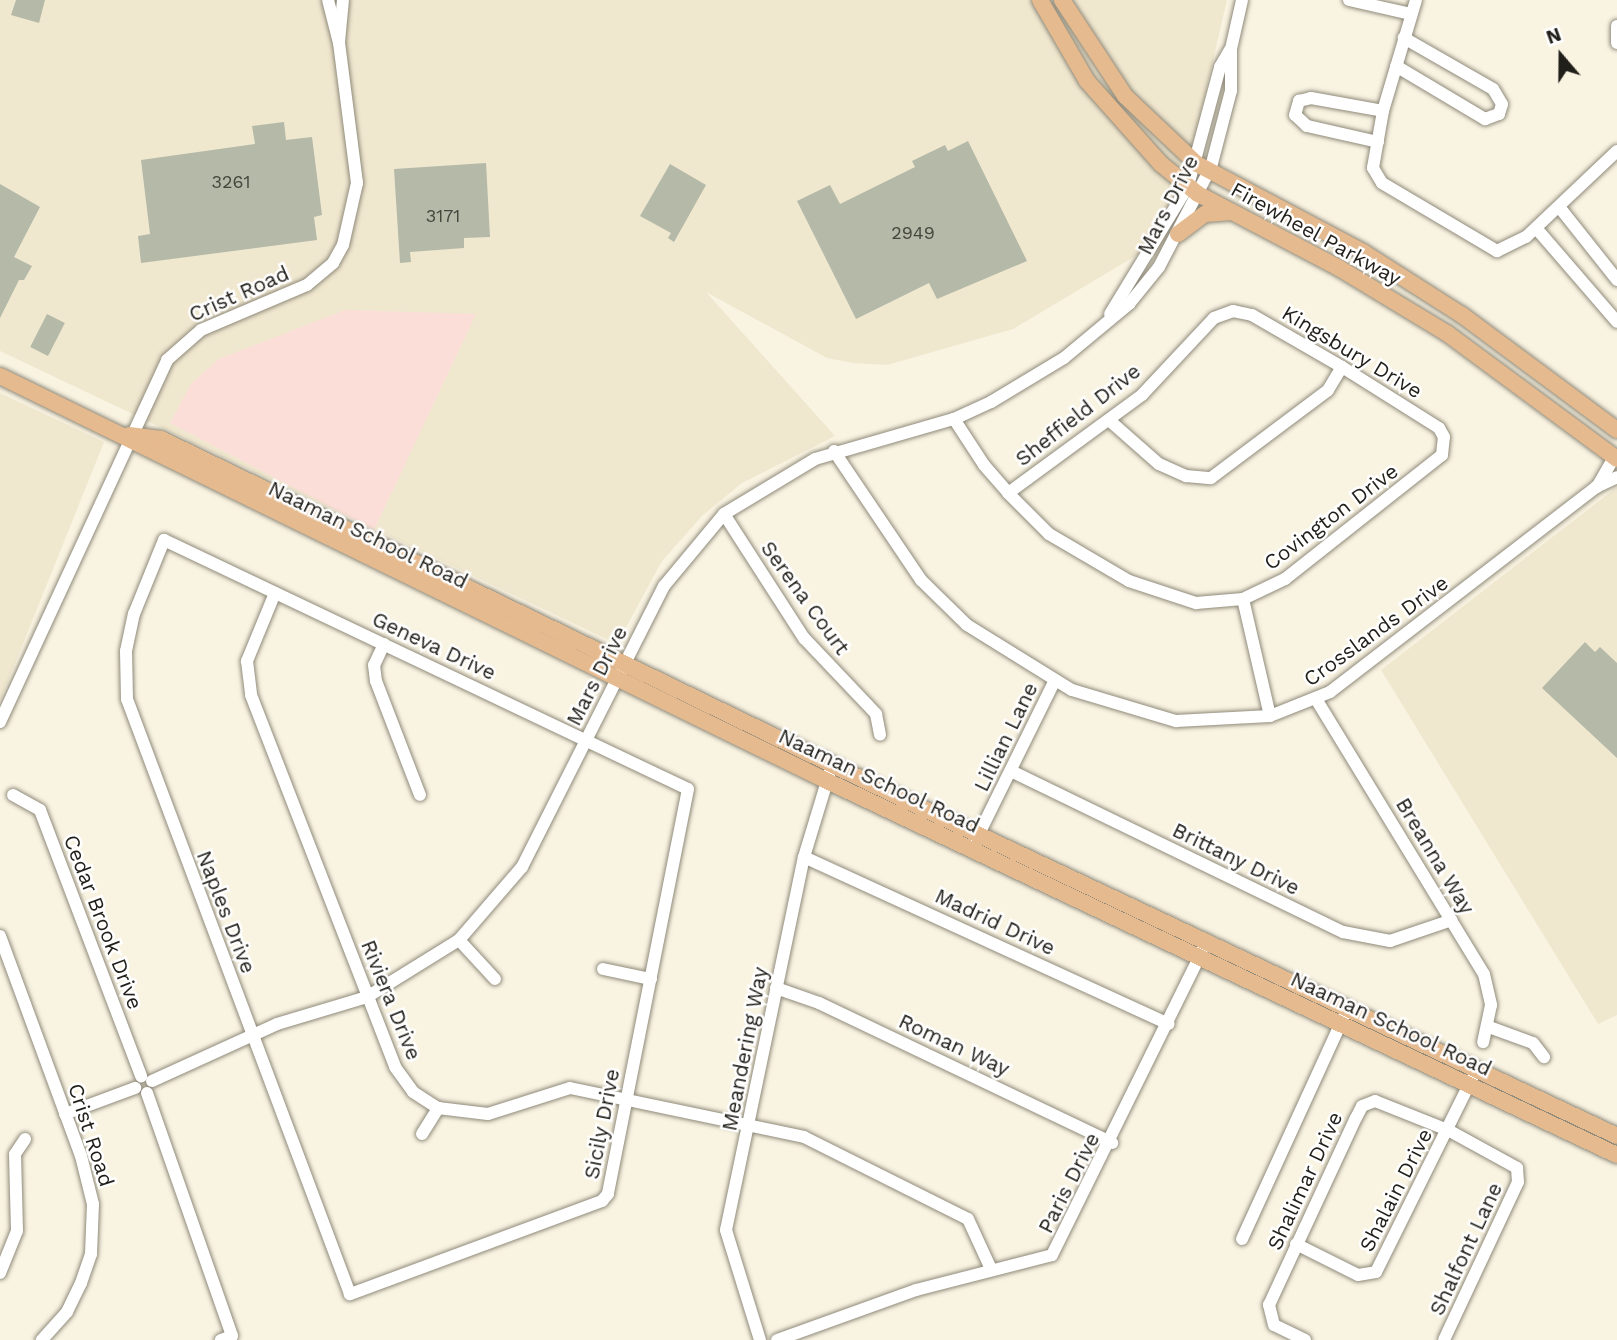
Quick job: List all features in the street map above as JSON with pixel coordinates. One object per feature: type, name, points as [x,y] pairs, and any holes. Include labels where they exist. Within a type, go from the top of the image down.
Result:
[{"type":"main road","name":"Firewheel Parkway","points":[[1040,0],[1063,44],[1106,107],[1193,190],[1448,334],[1616,458]]},
{"type":"main road","name":"Firewheel Parkway","points":[[1062,0],[1082,36],[1125,96],[1203,168],[1374,259],[1559,383],[1617,430]]},
{"type":"main road","points":[[1063,44],[1082,36]]},
{"type":"main road","points":[[1178,234],[1205,214],[1235,212]]},
{"type":"main road","name":"Naaman School Road","points":[[0,376],[128,435],[149,453],[825,780],[976,841]]},
{"type":"main road","name":"Naaman School Road","points":[[128,435],[161,439],[625,662],[832,765],[976,841],[1473,1078],[1617,1155]]},
{"type":"main road","name":"Naaman School Road","points":[[1473,1078],[1617,1136]]},
{"type":"street","name":"Crist Road","points":[[0,722],[154,380],[184,341],[307,285],[333,263],[343,245],[357,183],[339,43],[328,0]]},
{"type":"street","name":"Crist Road","points":[[339,43],[343,0]]},
{"type":"street","name":"Mars Drive","points":[[65,1114],[144,1085],[252,1035],[367,998],[459,940],[522,867],[616,678],[673,571],[724,514],[767,483],[834,451],[954,419],[1028,383],[1108,317],[1129,304],[1178,234],[1203,168],[1231,91],[1231,49],[1242,0]]},
{"type":"street","points":[[1349,0],[1411,14]]},
{"type":"street","points":[[1416,0],[1383,111],[1373,168],[1382,183],[1497,251],[1536,228],[1617,151]]},
{"type":"street","points":[[1617,26],[1617,43]]},
{"type":"street","points":[[1396,66],[1485,119],[1499,114],[1502,104],[1493,89],[1405,38]]},
{"type":"street","points":[[1378,142],[1307,126],[1295,115],[1299,101],[1311,98],[1383,111]]},
{"type":"street","name":"Mars Drive","points":[[1108,317],[1193,190]]},
{"type":"street","points":[[1560,208],[1617,280]]},
{"type":"street","points":[[1536,228],[1617,322]]},
{"type":"street","name":"Kingsbury Drive","points":[[1233,311],[1252,315],[1342,367],[1439,428],[1444,437]]},
{"type":"street","name":"Sheffield Drive","points":[[1008,493],[1110,421],[1214,318],[1233,311]]},
{"type":"street","points":[[1110,421],[1159,464],[1186,476],[1211,478],[1328,390],[1342,367]]},
{"type":"street","name":"Covington Drive","points":[[954,419],[1008,493],[1049,534],[1129,581],[1196,603],[1243,599],[1285,579],[1442,455],[1444,437]]},
{"type":"street","name":"Crosslands Drive","points":[[834,451],[921,580],[967,625],[1055,680],[1176,721],[1270,716],[1316,699],[1423,624],[1596,487],[1617,477]]},
{"type":"street","name":"Crosslands Drive","points":[[1596,487],[1616,458]]},
{"type":"street","name":"Serena Court","points":[[724,514],[804,638],[876,714],[880,736]]},
{"type":"street","name":"Geneva Drive","points":[[164,540],[688,789]]},
{"type":"street","name":"Naples Drive","points":[[164,540],[134,614],[126,651],[127,699],[350,1294]]},
{"type":"street","name":"Riviera Drive","points":[[275,593],[246,673],[367,998],[395,1067],[413,1092],[438,1108],[488,1114],[570,1088],[627,1096],[750,1122],[804,1137],[944,1203],[968,1219],[991,1269]]},
{"type":"street","points":[[1243,599],[1270,716]]},
{"type":"street","points":[[384,644],[374,664],[376,681],[419,795]]},
{"type":"street","name":"Lillian Lane","points":[[976,841],[1055,680]]},
{"type":"street","name":"Breanna Way","points":[[1316,699],[1452,920],[1488,984],[1489,1027],[1483,1042]]},
{"type":"street","name":"Meandering Way","points":[[760,1340],[726,1230],[804,857],[825,780],[832,765]]},
{"type":"street","name":"Brittany Drive","points":[[1011,771],[1343,932],[1390,941],[1452,920]]},
{"type":"street","name":"Sicily Drive","points":[[350,1294],[602,1201],[652,979],[688,789]]},
{"type":"street","name":"Cedar Brook Drive","points":[[13,795],[40,810],[144,1085],[227,1338]]},
{"type":"street","name":"Madrid Drive","points":[[804,857],[1169,1024]]},
{"type":"street","name":"Crist Road","points":[[0,936],[65,1114],[93,1204],[91,1254],[67,1312],[41,1340]]},
{"type":"street","points":[[459,940],[495,979]]},
{"type":"street","name":"Paris Drive","points":[[777,1340],[991,1269],[1052,1255],[1112,1143],[1203,950]]},
{"type":"street","points":[[603,970],[652,979]]},
{"type":"street","name":"Roman Way","points":[[776,988],[819,1003],[1112,1143]]},
{"type":"street","points":[[1242,1239],[1344,1016]]},
{"type":"street","points":[[1489,1027],[1533,1043],[1544,1057]]},
{"type":"street","name":"Shalain Drive","points":[[1296,1244],[1358,1275],[1376,1272],[1473,1078]]},
{"type":"street","name":"Shalimar Drive","points":[[1305,1340],[1268,1318],[1296,1244],[1362,1106],[1375,1101],[1392,1105],[1448,1130]]},
{"type":"street","points":[[422,1135],[438,1108]]},
{"type":"street","name":"Shalfont Lane","points":[[1444,1340],[1518,1182],[1512,1161],[1448,1130]]},
{"type":"street","points":[[0,1273],[18,1231],[15,1154],[25,1139]]},
{"type":"shaded area","points":[[0,0],[1227,0],[1196,133],[1152,246],[1013,329],[887,365],[853,363],[827,358],[706,292],[835,436],[742,483],[702,516],[662,561],[617,644],[0,351]]},
{"type":"shaded area","points":[[345,310],[476,314],[374,530],[170,423],[191,384],[219,359]]},
{"type":"shaded area","points":[[0,393],[104,442],[0,701]]},
{"type":"shaded area","points":[[1617,487],[1617,1015],[1598,1024],[1381,670]]},
{"type":"building","points":[[16,0],[45,0],[39,23],[11,15]]},
{"type":"building","points":[[284,122],[286,140],[312,137],[322,215],[314,217],[317,240],[141,263],[138,236],[150,234],[141,160],[255,144],[252,126]]},
{"type":"building","points":[[968,141],[1027,261],[937,299],[929,283],[856,319],[797,201],[830,185],[840,204],[915,167],[912,161],[945,145],[948,151]]},
{"type":"building","points":[[486,163],[490,237],[464,238],[464,248],[410,252],[411,262],[400,263],[394,169]]},
{"type":"building","points":[[670,164],[706,185],[674,242],[668,238],[671,233],[640,216]]},
{"type":"building","points":[[0,184],[40,207],[14,257],[32,266],[24,280],[19,280],[0,318]]},
{"type":"building","points":[[47,314],[65,323],[48,356],[30,347]]},
{"type":"building","points":[[1585,642],[1595,652],[1600,647],[1617,663],[1617,758],[1542,688]]}]
